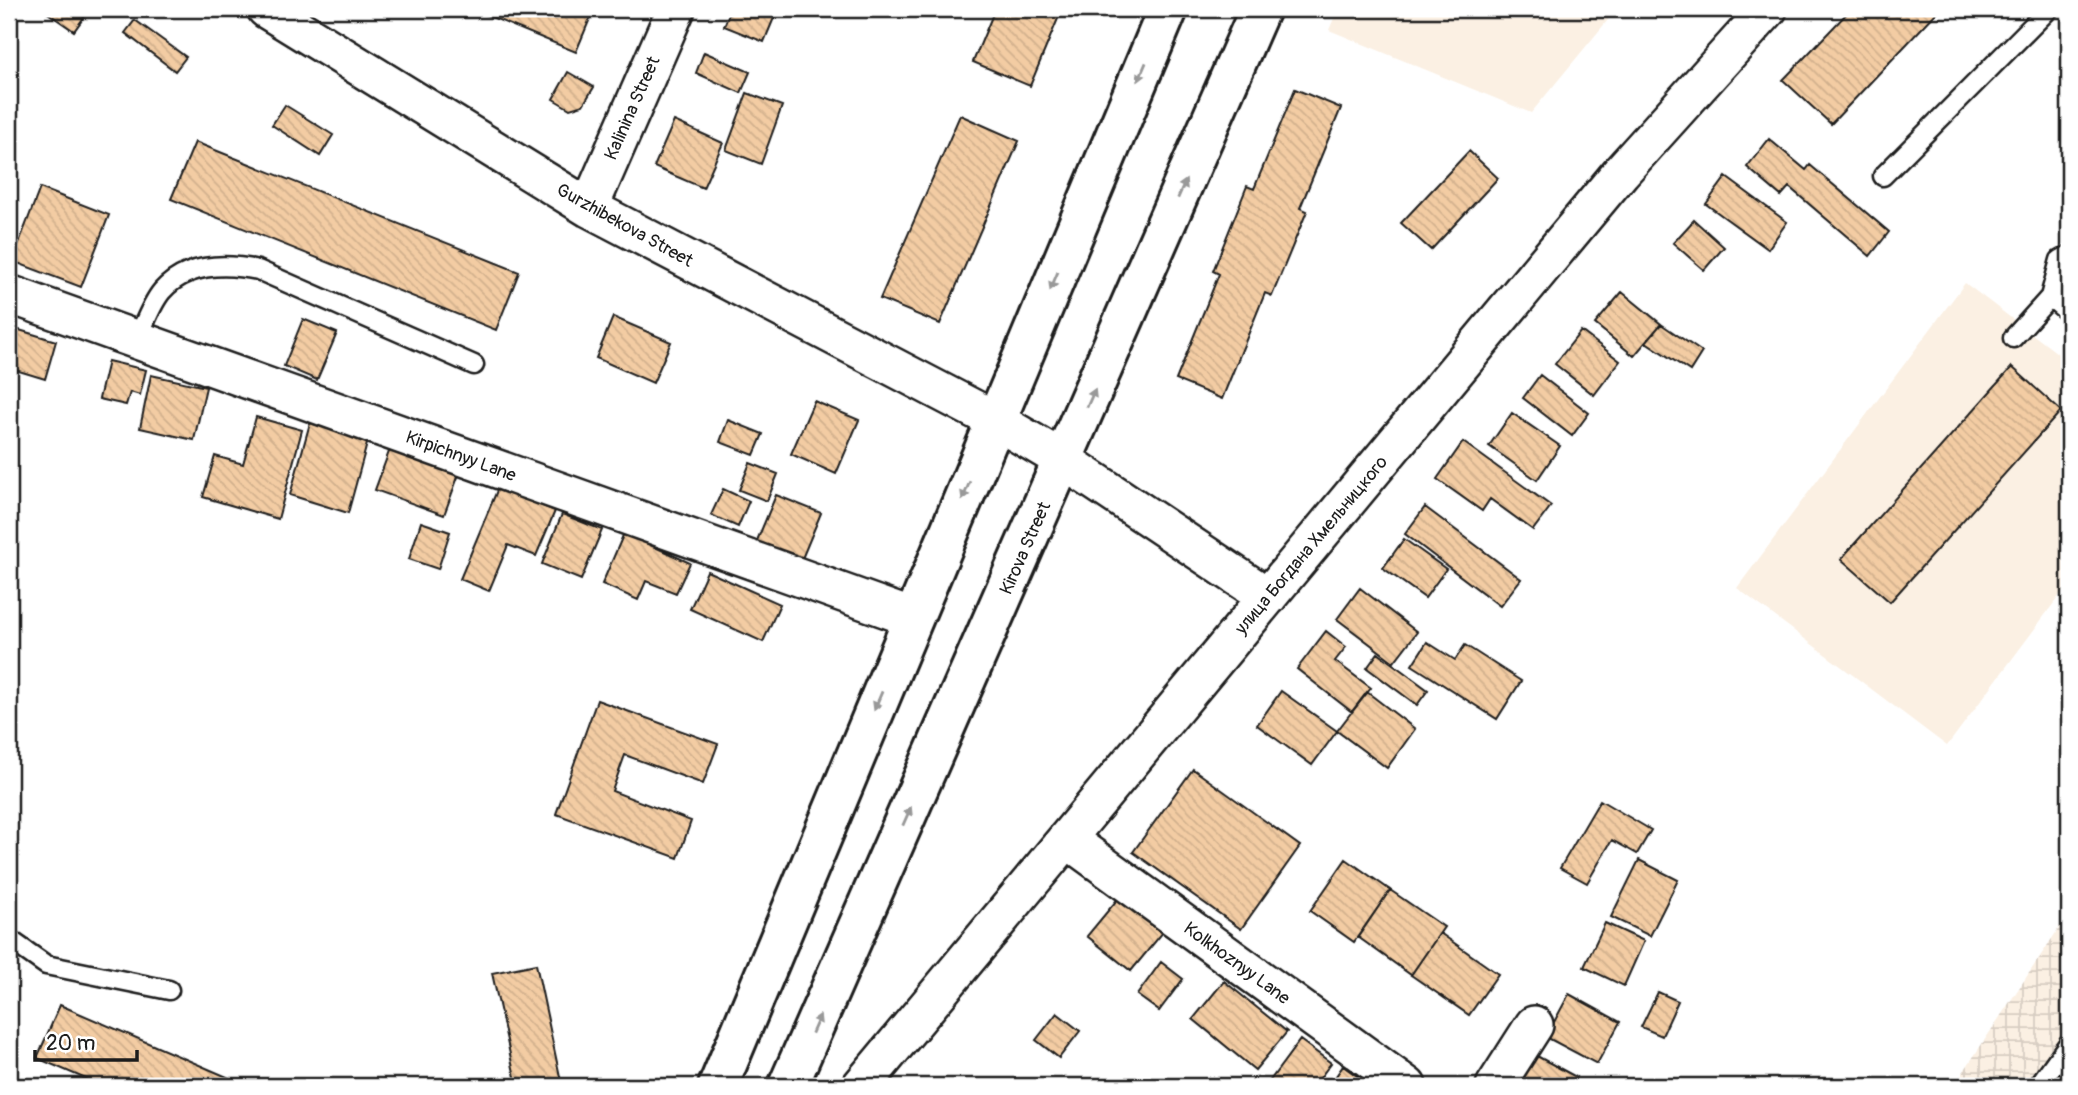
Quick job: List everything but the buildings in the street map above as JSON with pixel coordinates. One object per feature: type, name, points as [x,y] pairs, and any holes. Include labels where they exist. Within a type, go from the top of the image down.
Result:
[{"type":"street","name":"Gurzhibekova Street","points":[[267,9],[589,208],[995,420],[1063,460],[1268,597]]},
{"type":"street","name":"Kalinina Street","points":[[589,208],[676,9]]},
{"type":"street","points":[[718,1086],[1168,9]]},
{"type":"street","name":"Kirova Street","points":[[788,1086],[1260,9]]},
{"type":"street","name":"улица Богдана Хмельницкого","points":[[862,1086],[1621,172],[1768,9]]},
{"type":"street","name":"Kirpichnyy Lane","points":[[9,294],[913,618]]},
{"type":"street","name":"Kolkhoznyy Lane","points":[[1067,839],[1407,1086]]},
{"type":"street","points":[[1495,1086],[1534,1025]]},
{"type":"lane","points":[[1883,176],[2049,9]]},
{"type":"lane","points":[[2013,338],[2050,297],[2060,260],[2069,255]]},
{"type":"lane","points":[[136,340],[162,291],[191,271],[226,264],[257,270],[474,365]]},
{"type":"lane","points":[[2050,297],[2069,313]]},
{"type":"lane","points":[[9,939],[46,965],[169,990]]},
{"type":"lane","points":[[2038,1086],[2069,1043]]},
{"type":"shaded area","points":[[1338,9],[1617,9],[1531,113],[1329,30]]},
{"type":"shaded area","points":[[1965,283],[2069,362],[2069,583],[1947,746],[1737,588]]},
{"type":"shaded area","points":[[2069,913],[2069,1086],[1954,1086]]}]
